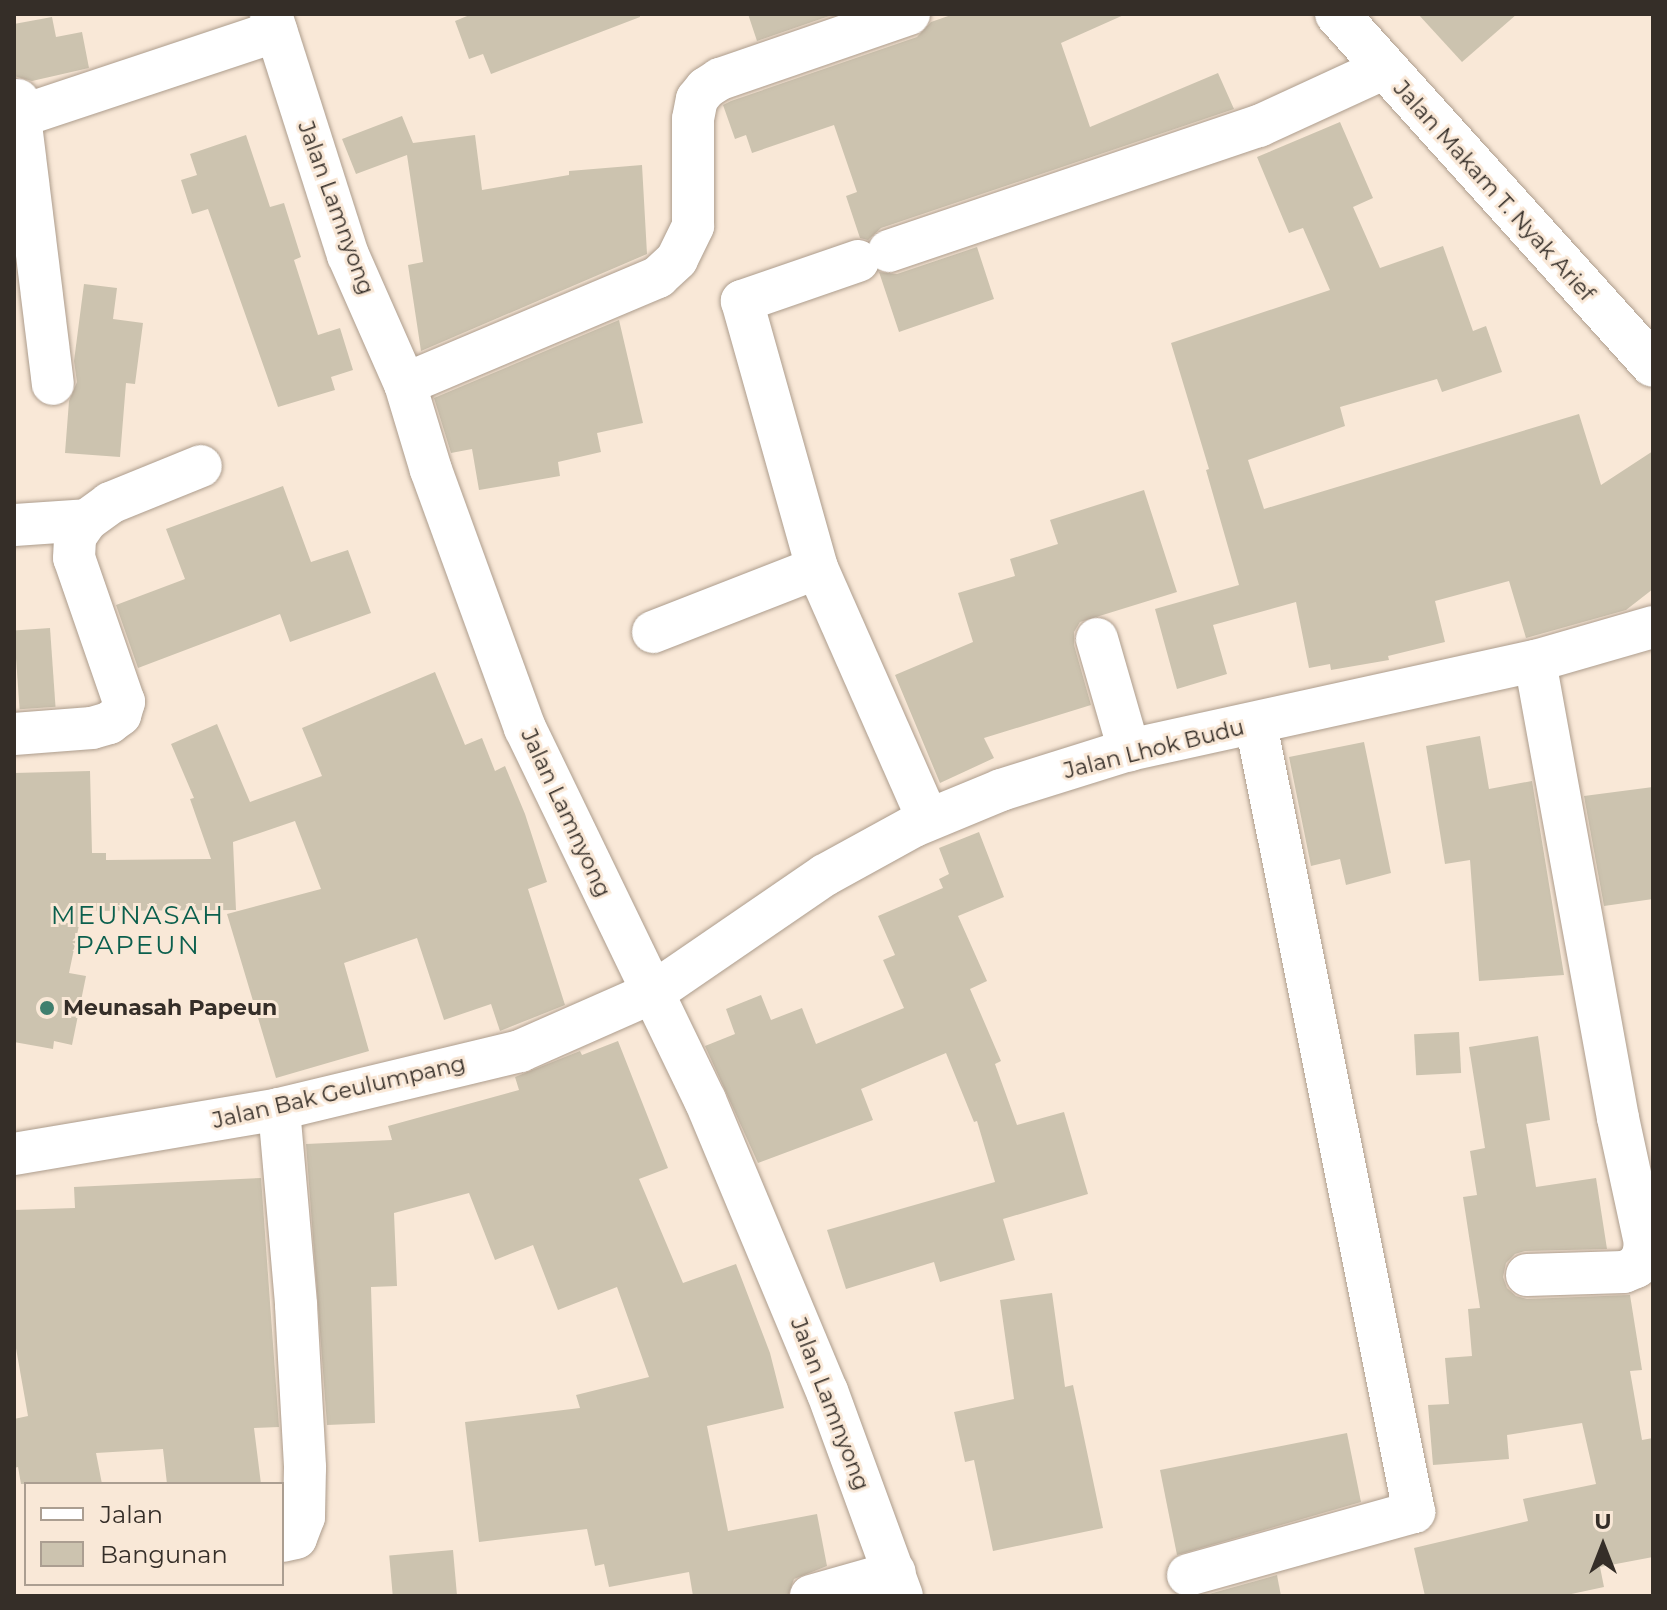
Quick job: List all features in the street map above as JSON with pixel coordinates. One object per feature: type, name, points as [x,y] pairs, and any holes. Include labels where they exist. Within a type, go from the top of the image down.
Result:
[{"type":"street","points":[[405,384],[658,277],[677,259],[693,226],[693,119],[697,99],[706,88],[720,79],[909,14]]},
{"type":"street","name":"Jalan Makam T. Nyak Arief","points":[[1337,14],[1383,69],[1653,365]]},
{"type":"street","points":[[53,384],[20,108],[274,22]]},
{"type":"street","name":"Jalan Lamnyong","points":[[274,22],[348,255],[405,384],[431,470],[525,728],[559,804],[705,1100],[821,1376],[898,1584]]},
{"type":"street","points":[[928,820],[817,568],[742,301],[1259,126],[1383,69]]},
{"type":"street","points":[[14,734],[92,728],[109,723],[120,715],[124,702],[74,558],[75,537],[87,520],[110,503],[201,466]]},
{"type":"street","points":[[14,525],[87,520]]},
{"type":"street","points":[[653,632],[817,568]]},
{"type":"street","name":"Jalan Lhok Budu","points":[[654,992],[825,875],[928,820],[1001,790],[1129,750],[1535,661],[1653,627]]},
{"type":"street","points":[[1097,639],[1129,750]]},
{"type":"street","points":[[1527,1275],[1624,1272],[1636,1267],[1643,1256],[1645,1243],[1618,1118],[1535,661]]},
{"type":"street","points":[[1188,1575],[1414,1512],[1256,724]]},
{"type":"street","name":"Jalan Bak Geulumpang","points":[[14,1154],[279,1109],[520,1051],[654,992]]},
{"type":"street","points":[[279,1109],[296,1305],[305,1468],[304,1517],[296,1538],[284,1541]]},
{"type":"street","points":[[811,1596],[898,1584]]},
{"type":"building","points":[[472,14],[640,14],[640,17],[491,74],[483,54],[469,59],[455,21]]},
{"type":"building","points":[[748,14],[835,14],[757,41]]},
{"type":"building","points":[[954,14],[1126,14],[1061,43],[1090,127],[1218,73],[1234,109],[881,228],[868,240],[860,238],[846,196],[857,192],[834,125],[752,153],[746,135],[735,139],[723,105],[917,37],[931,22]]},
{"type":"building","points":[[1418,14],[1517,14],[1462,62]]},
{"type":"building","points":[[52,17],[56,37],[82,32],[89,68],[32,81],[14,76],[14,24]]},
{"type":"building","points":[[402,116],[413,143],[475,135],[482,190],[569,175],[569,171],[642,165],[647,254],[421,351],[408,265],[423,262],[407,155],[356,174],[342,139]]},
{"type":"building","points":[[1340,122],[1373,198],[1353,207],[1380,268],[1443,246],[1473,331],[1486,326],[1502,372],[1442,392],[1437,379],[1340,407],[1345,426],[1248,460],[1264,509],[1579,414],[1601,485],[1653,451],[1653,589],[1626,610],[1526,638],[1509,581],[1435,601],[1445,642],[1388,656],[1389,660],[1331,670],[1330,664],[1309,668],[1296,602],[1213,625],[1227,674],[1177,689],[1155,609],[1239,585],[1206,470],[1209,469],[1171,343],[1330,290],[1303,228],[1289,233],[1257,157]]},
{"type":"building","points":[[246,135],[270,207],[284,203],[301,257],[294,260],[318,335],[340,328],[353,370],[331,377],[335,390],[278,407],[208,209],[192,214],[181,180],[197,175],[190,154]]},
{"type":"building","points":[[977,247],[994,299],[899,332],[879,272],[897,274]]},
{"type":"building","points":[[84,284],[117,288],[113,319],[143,323],[135,384],[126,383],[120,457],[65,453],[69,401],[77,382],[74,361]]},
{"type":"building","points":[[619,320],[643,423],[597,433],[601,452],[558,462],[560,476],[479,490],[472,449],[451,453],[434,398]]},
{"type":"building","points":[[283,486],[311,562],[348,550],[371,613],[290,642],[280,614],[138,668],[116,605],[185,579],[166,529]]},
{"type":"building","points":[[1144,490],[1177,592],[1080,622],[1074,632],[1074,645],[1091,705],[984,738],[994,758],[940,783],[895,675],[973,642],[958,593],[1015,576],[1010,559],[1058,544],[1050,520]]},
{"type":"building","points":[[50,628],[56,707],[20,709],[14,631]]},
{"type":"building","points":[[435,672],[465,745],[482,738],[495,771],[505,766],[525,814],[547,882],[528,889],[565,1005],[500,1031],[491,1004],[444,1020],[417,938],[344,963],[369,1051],[276,1078],[227,914],[321,889],[295,821],[233,842],[236,910],[82,911],[69,973],[86,976],[72,1045],[54,1041],[53,1049],[14,1042],[14,773],[90,771],[92,853],[106,853],[106,860],[211,859],[190,799],[194,798],[171,744],[217,724],[250,802],[322,776],[302,728]]},
{"type":"building","points":[[1480,736],[1489,789],[1532,781],[1564,975],[1479,981],[1470,860],[1445,864],[1426,746]]},
{"type":"building","points":[[1364,742],[1391,873],[1346,885],[1340,859],[1311,866],[1289,757]]},
{"type":"building","points":[[1653,787],[1653,899],[1604,906],[1584,796]]},
{"type":"building","points":[[979,832],[1004,897],[958,916],[987,981],[970,989],[1001,1061],[995,1064],[1017,1125],[1064,1112],[1088,1194],[1003,1219],[1015,1260],[940,1282],[934,1262],[846,1289],[827,1230],[995,1182],[977,1121],[974,1122],[946,1053],[861,1089],[873,1120],[758,1163],[705,1046],[735,1034],[726,1009],[761,995],[771,1020],[802,1008],[816,1044],[904,1008],[883,960],[895,955],[878,916],[943,888],[939,879],[949,874],[939,848]]},
{"type":"building","points":[[1459,1032],[1461,1073],[1416,1075],[1414,1034]]},
{"type":"building","points":[[1538,1036],[1550,1120],[1526,1124],[1536,1187],[1596,1178],[1607,1249],[1525,1251],[1515,1254],[1506,1263],[1503,1277],[1507,1288],[1516,1296],[1527,1299],[1630,1295],[1642,1370],[1630,1371],[1642,1440],[1653,1438],[1653,1557],[1600,1567],[1604,1587],[1562,1596],[1425,1596],[1414,1548],[1528,1521],[1523,1499],[1596,1484],[1582,1423],[1507,1435],[1509,1459],[1433,1465],[1428,1405],[1449,1404],[1445,1358],[1472,1356],[1468,1309],[1480,1308],[1463,1197],[1477,1195],[1470,1151],[1485,1148],[1469,1047]]},
{"type":"building","points":[[618,1041],[668,1168],[639,1179],[683,1283],[736,1264],[770,1353],[784,1408],[707,1426],[728,1531],[817,1514],[827,1566],[794,1579],[788,1596],[693,1596],[689,1572],[609,1587],[604,1564],[595,1566],[587,1529],[479,1542],[465,1422],[580,1408],[576,1395],[649,1377],[617,1287],[558,1310],[533,1245],[495,1260],[469,1193],[394,1213],[397,1286],[371,1287],[375,1423],[327,1425],[306,1144],[392,1140],[388,1126],[519,1090],[515,1077],[580,1051],[582,1055]]},
{"type":"building","points":[[261,1178],[279,1427],[254,1428],[261,1482],[167,1482],[163,1449],[96,1453],[102,1482],[21,1484],[18,1467],[14,1468],[14,1419],[28,1416],[14,1337],[14,1210],[75,1208],[74,1187]]},
{"type":"building","points":[[1052,1293],[1065,1387],[1073,1385],[1103,1528],[993,1551],[974,1460],[965,1462],[954,1412],[1014,1399],[1000,1300]]},
{"type":"building","points":[[1347,1433],[1361,1502],[1177,1555],[1160,1470]]},
{"type":"building","points":[[453,1550],[457,1596],[393,1596],[389,1556]]},
{"type":"building","points":[[1277,1575],[1281,1596],[1202,1596]]},
{"type":"place","name":"Meunasah Papeun","points":[[47,1008]]},
{"type":"district","name":"MEUNASAH PAPEUN","points":[[138,931]]}]
